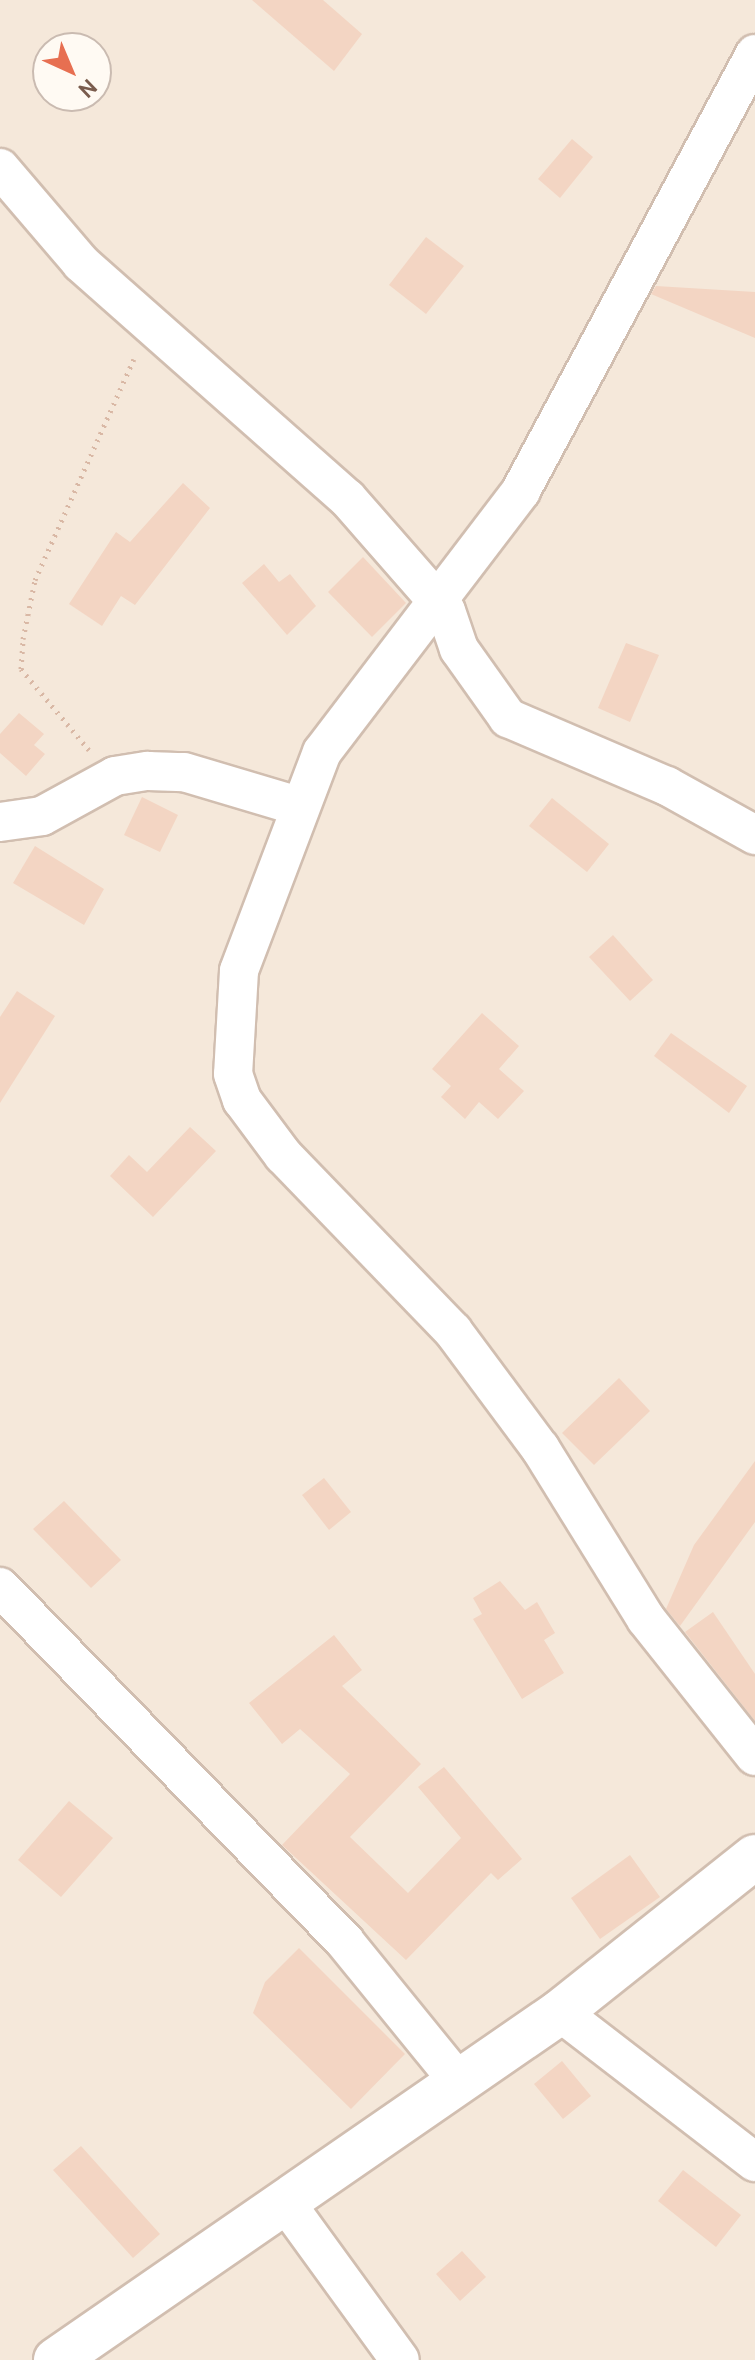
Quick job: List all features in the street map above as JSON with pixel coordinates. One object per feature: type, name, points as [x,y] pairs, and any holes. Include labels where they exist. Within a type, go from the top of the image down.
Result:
[{"type":"street","points":[[755,54],[521,491],[353,703],[298,806],[239,971],[233,1074],[242,1100],[351,1232],[453,1331],[546,1457],[646,1619],[755,1756]]},
{"type":"street","points":[[0,168],[81,263],[347,498],[437,600],[459,649],[508,718],[667,786],[755,835]]},
{"type":"street","points":[[0,822],[42,816],[115,776],[184,772],[298,806]]},
{"type":"street","points":[[0,1587],[336,1931],[457,2080]]},
{"type":"street","points":[[56,2360],[288,2206],[457,2080],[560,2012],[755,1857]]},
{"type":"street","points":[[560,2012],[755,2162]]},
{"type":"street","points":[[288,2206],[400,2360]]},
{"type":"path","points":[[115,776],[36,694],[21,669],[23,639],[35,580],[150,323]]},
{"type":"shaded area","points":[[0,0],[755,0],[755,2360],[0,2360]]},
{"type":"building","points":[[252,0],[323,0],[362,34],[334,71]]},
{"type":"building","points":[[572,139],[593,157],[560,198],[538,179]]},
{"type":"building","points":[[426,237],[464,266],[426,314],[389,285]]},
{"type":"building","points":[[656,286],[755,292],[755,338],[651,294]]},
{"type":"building","points":[[183,483],[210,508],[135,605],[121,596],[102,626],[69,604],[116,532],[130,542]]},
{"type":"building","points":[[363,557],[406,603],[372,637],[328,592]]},
{"type":"building","points":[[264,564],[279,582],[290,574],[316,606],[287,635],[242,583]]},
{"type":"building","points":[[626,643],[659,655],[630,722],[598,708]]},
{"type":"building","points":[[19,713],[44,734],[34,745],[45,754],[26,776],[0,753],[0,734]]},
{"type":"building","points":[[142,797],[178,815],[160,852],[124,835]]},
{"type":"building","points":[[552,798],[609,844],[587,872],[529,826]]},
{"type":"building","points":[[35,846],[104,889],[84,925],[13,883]]},
{"type":"building","points":[[613,935],[653,980],[630,1001],[589,957]]},
{"type":"building","points":[[17,991],[55,1016],[0,1103],[0,1017]]},
{"type":"building","points":[[482,1013],[519,1046],[499,1069],[524,1091],[498,1119],[479,1102],[465,1119],[441,1097],[451,1086],[432,1069]]},
{"type":"building","points":[[671,1033],[747,1086],[729,1113],[654,1056]]},
{"type":"building","points":[[190,1127],[216,1151],[153,1217],[110,1176],[129,1155],[147,1172]]},
{"type":"building","points":[[619,1378],[650,1411],[594,1465],[562,1433]]},
{"type":"building","points":[[755,1461],[755,1522],[680,1626],[666,1609],[694,1545]]},
{"type":"building","points":[[324,1478],[351,1512],[329,1530],[302,1495]]},
{"type":"building","points":[[64,1501],[121,1560],[91,1588],[33,1529]]},
{"type":"building","points":[[500,1581],[525,1610],[537,1602],[555,1633],[544,1640],[564,1673],[522,1699],[473,1619],[482,1614],[473,1598]]},
{"type":"building","points":[[713,1612],[755,1674],[755,1721],[685,1632]]},
{"type":"building","points":[[334,1635],[362,1670],[342,1686],[421,1764],[350,1837],[408,1893],[461,1838],[418,1787],[444,1767],[522,1859],[498,1880],[491,1873],[406,1960],[282,1845],[350,1774],[300,1729],[282,1744],[249,1703]]},
{"type":"building","points":[[69,1801],[113,1838],[61,1897],[18,1860]]},
{"type":"building","points":[[630,1855],[660,1897],[600,1939],[571,1898]]},
{"type":"building","points":[[299,1948],[405,2054],[351,2109],[253,2013],[265,1982]]},
{"type":"building","points":[[562,2061],[591,2096],[563,2119],[534,2084]]},
{"type":"building","points":[[81,2146],[160,2234],[133,2258],[53,2170]]},
{"type":"building","points":[[683,2170],[741,2215],[716,2247],[658,2201]]},
{"type":"building","points":[[462,2251],[486,2277],[460,2301],[436,2274]]}]
